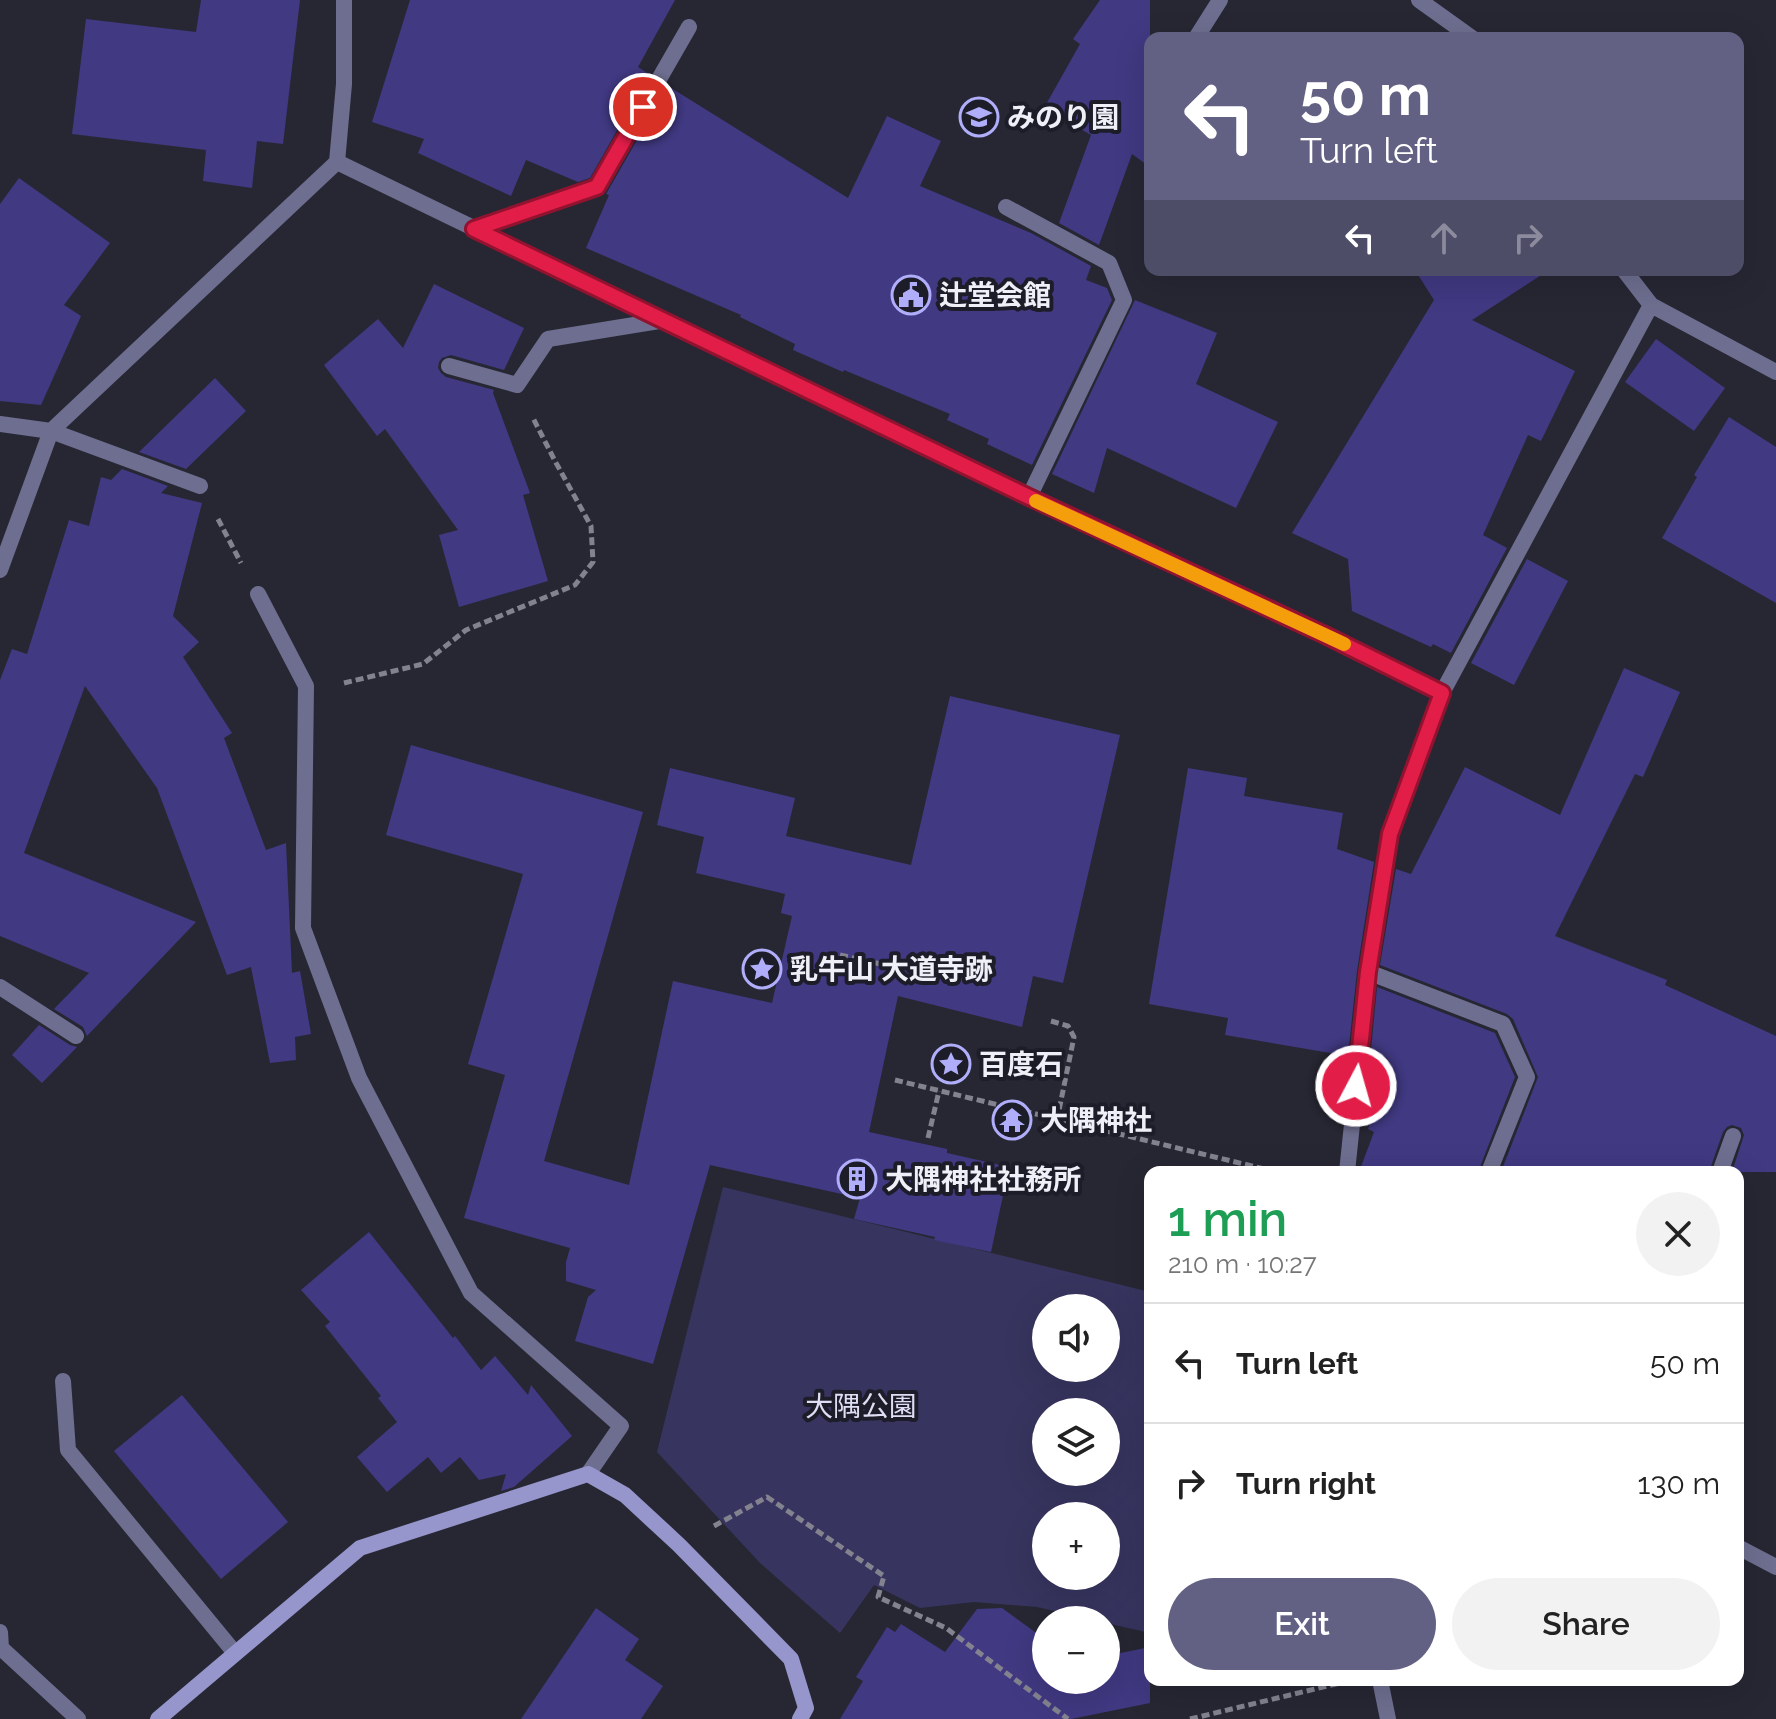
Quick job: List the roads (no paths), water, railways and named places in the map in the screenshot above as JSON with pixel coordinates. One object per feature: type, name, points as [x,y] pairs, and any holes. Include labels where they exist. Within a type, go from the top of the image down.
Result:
[{"type":"street","points":[[0,570],[51,431],[337,162],[344,84],[344,0]]},
{"type":"street","points":[[1200,32],[1220,0]]},
{"type":"street","points":[[1419,0],[1464,32]]},
{"type":"street","points":[[474,229],[597,187],[689,27]]},
{"type":"street","points":[[337,162],[1442,693]]},
{"type":"street","points":[[1006,207],[1109,263],[1124,300],[1029,497]]},
{"type":"street","points":[[1629,276],[1651,305],[1776,372]]},
{"type":"street","points":[[1348,1166],[1368,972],[1390,834],[1442,693],[1651,305]]},
{"type":"street","points":[[449,366],[517,385],[548,339],[665,320]]},
{"type":"street","points":[[0,424],[51,431],[200,486]]},
{"type":"street","points":[[158,1719],[360,1548],[588,1474],[621,1426],[471,1293],[359,1078],[303,928],[306,686],[258,594]]},
{"type":"street","points":[[1368,972],[1503,1024],[1527,1077],[1491,1166]]},
{"type":"street","points":[[0,987],[76,1036]]},
{"type":"street","points":[[1722,1166],[1733,1136]]},
{"type":"street","points":[[63,1381],[68,1450],[235,1653]]},
{"type":"street","points":[[588,1474],[625,1495],[791,1659],[806,1708],[800,1719]]},
{"type":"street","points":[[1744,1550],[1776,1567]]},
{"type":"street","points":[[0,1632],[1,1648],[78,1719]]},
{"type":"street","points":[[1381,1686],[1388,1719]]},
{"type":"place","name":"みのり園","points":[[979,117]]},
{"type":"place","name":"辻堂会館","points":[[911,295]]},
{"type":"place","name":"乳牛山 大道寺跡","points":[[762,969]]},
{"type":"place","name":"百度石","points":[[951,1064]]},
{"type":"place","name":"大隅神社","points":[[1012,1120]]},
{"type":"place","name":"大隅神社社務所","points":[[857,1179]]},
{"type":"park label","name":"大隅公園","points":[[861,1406]]}]
